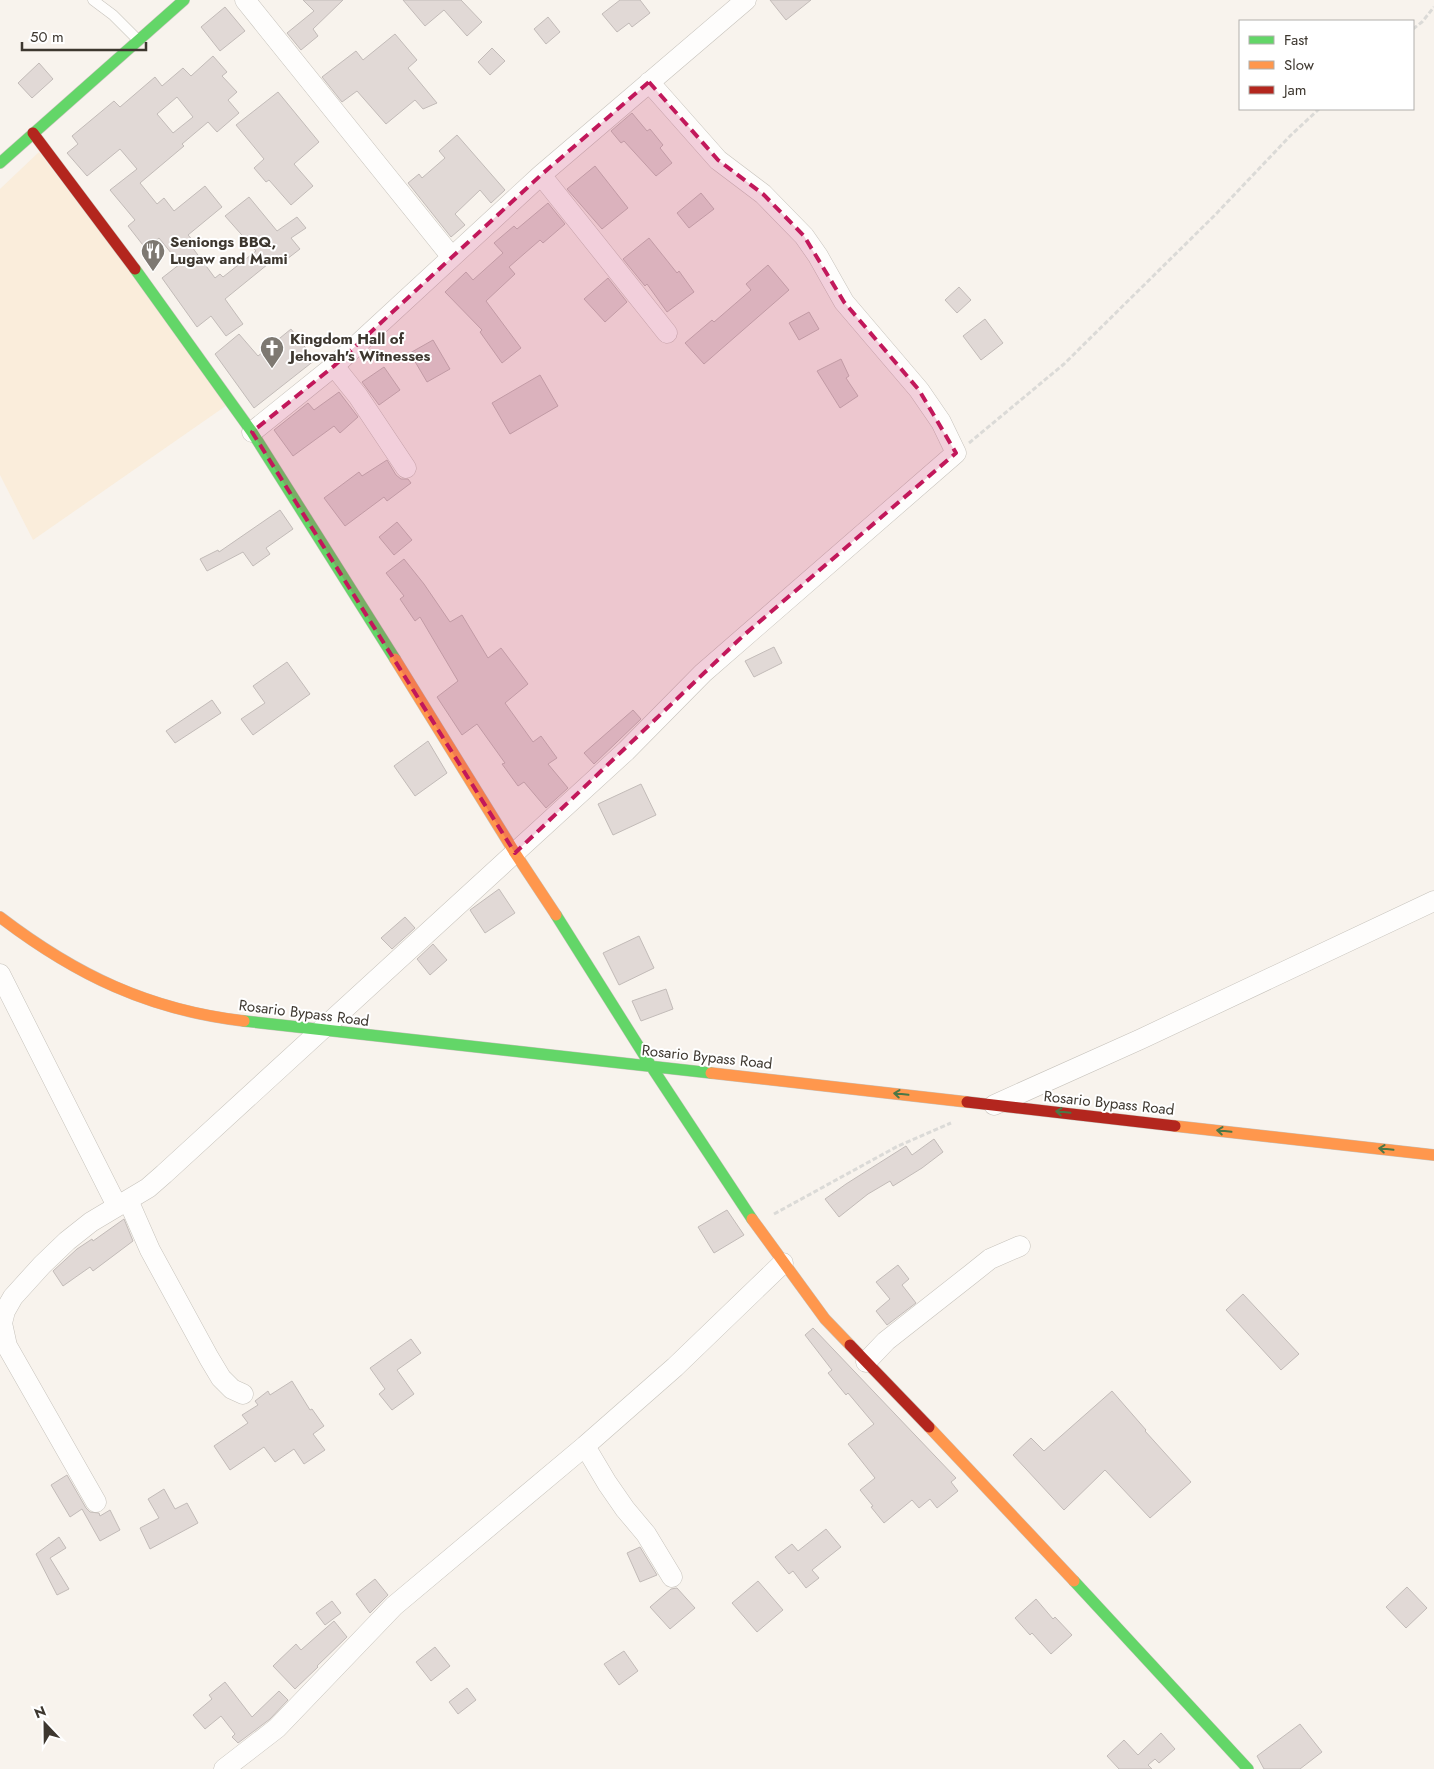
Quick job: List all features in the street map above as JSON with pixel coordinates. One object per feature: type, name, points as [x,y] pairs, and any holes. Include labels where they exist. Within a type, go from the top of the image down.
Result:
[{"type":"main road","points":[[0,163],[184,0]]},
{"type":"main road","points":[[32,133],[154,295],[252,432],[365,608],[515,854],[754,1224],[825,1319],[990,1490],[1248,1769]]},
{"type":"main road","name":"Rosario Bypass Road","points":[[0,917],[26,937],[72,966],[128,993],[173,1007],[227,1019],[310,1042],[651,1066],[1434,1154]]},
{"type":"main road","name":"Rosario Bypass Road","points":[[643,1081],[682,1085]]},
{"type":"street","points":[[245,0],[451,256]]},
{"type":"street","points":[[252,432],[334,366],[540,175],[746,0]]},
{"type":"street","points":[[96,1502],[7,1346],[2,1324],[5,1311],[13,1297],[42,1265],[73,1236],[91,1222],[148,1188],[164,1174],[515,854],[737,642],[956,453],[941,422],[919,390],[844,302],[818,256],[804,236],[763,194],[718,160],[649,82]]},
{"type":"street","points":[[540,175],[667,333]]},
{"type":"street","points":[[334,366],[358,396],[406,468]]},
{"type":"street","points":[[994,1105],[1141,1039],[1434,901]]},
{"type":"street","points":[[0,974],[208,1358],[221,1378],[232,1389],[243,1394]]},
{"type":"street","points":[[866,1362],[886,1342],[990,1259],[1020,1246]]},
{"type":"street","points":[[224,1769],[278,1728],[394,1606],[585,1446],[674,1367],[783,1263]]},
{"type":"street","points":[[585,1446],[607,1484],[646,1534],[672,1577]]},
{"type":"lane","points":[[93,0],[113,15],[138,40]]},
{"type":"path","points":[[1414,28],[1422,22],[1434,7]]},
{"type":"path","points":[[956,453],[1064,364],[1318,110]]},
{"type":"path","points":[[754,1224],[898,1146],[955,1122]]},
{"type":"highlighted area","points":[[649,82],[718,160],[763,194],[804,236],[844,302],[919,390],[956,453],[744,635],[515,853],[252,432],[334,366],[541,175]]},
{"type":"shaded area","points":[[39,152],[230,403],[33,540],[0,475],[0,189]]},
{"type":"building","points":[[303,0],[343,0],[313,29],[318,36],[301,50],[287,33],[314,11]]},
{"type":"building","points":[[403,0],[461,0],[482,22],[467,36],[444,10],[425,26]]},
{"type":"building","points":[[620,0],[640,0],[650,13],[632,27],[629,23],[617,32],[602,14]]},
{"type":"building","points":[[770,0],[811,0],[786,20]]},
{"type":"building","points":[[225,7],[245,31],[220,51],[201,27]]},
{"type":"building","points":[[548,17],[560,32],[546,44],[534,29]]},
{"type":"building","points":[[395,34],[417,60],[408,68],[437,103],[423,109],[415,100],[386,124],[357,91],[342,102],[322,77],[356,51],[363,60]]},
{"type":"building","points":[[492,48],[505,61],[490,75],[478,62]]},
{"type":"building","points":[[213,56],[227,72],[222,76],[237,92],[228,100],[239,113],[217,132],[208,122],[182,144],[184,146],[140,183],[157,204],[164,198],[174,211],[205,186],[222,207],[188,235],[196,244],[192,247],[215,278],[220,274],[223,277],[256,251],[225,216],[249,197],[277,231],[297,217],[306,228],[291,238],[300,249],[278,266],[273,260],[225,299],[243,324],[226,336],[211,316],[197,327],[162,278],[180,264],[159,238],[146,249],[128,226],[135,220],[110,190],[137,169],[120,149],[87,176],[67,153],[78,144],[72,136],[114,101],[120,107],[155,77],[162,86],[183,68],[191,76]],"holes":[[[177,97],[193,117],[173,133],[157,114]]]},
{"type":"building","points":[[39,63],[53,79],[32,98],[18,83]]},
{"type":"building","points":[[278,92],[319,142],[294,164],[313,186],[291,205],[269,180],[266,182],[254,168],[264,159],[236,125]]},
{"type":"building","points":[[632,113],[647,131],[650,129],[663,145],[660,148],[672,163],[656,176],[624,141],[621,143],[611,131]]},
{"type":"building","points":[[457,135],[505,190],[491,203],[480,190],[455,214],[465,225],[451,237],[408,183],[419,174],[422,178],[445,158],[439,151]]},
{"type":"building","points":[[595,166],[628,208],[602,229],[567,189]]},
{"type":"building","points":[[701,193],[714,209],[689,228],[677,213]]},
{"type":"building","points":[[548,203],[565,224],[543,243],[540,240],[509,267],[515,274],[486,301],[521,348],[502,363],[480,332],[482,330],[445,292],[466,272],[473,280],[503,253],[494,243],[514,226],[517,229]]},
{"type":"building","points":[[649,238],[677,273],[679,271],[694,292],[667,312],[647,284],[645,286],[623,259]]},
{"type":"building","points":[[768,265],[789,290],[704,364],[685,343],[712,320],[714,322],[751,290],[746,284]]},
{"type":"building","points":[[608,278],[627,302],[605,322],[584,299]]},
{"type":"building","points":[[959,287],[971,300],[957,313],[945,300]]},
{"type":"building","points":[[809,312],[819,329],[799,340],[789,323]]},
{"type":"building","points":[[985,319],[1003,343],[981,360],[963,336]]},
{"type":"building","name":"Kingdom Hall of Jehovah's Witnesses","points":[[291,329],[315,360],[254,408],[215,354],[239,334],[258,356]]},
{"type":"building","points":[[433,340],[450,369],[427,382],[410,353]]},
{"type":"building","points":[[841,359],[849,376],[846,378],[858,396],[840,408],[817,371]]},
{"type":"building","points":[[384,367],[400,390],[379,405],[362,382]]},
{"type":"building","points":[[540,375],[558,406],[510,434],[492,403]]},
{"type":"building","points":[[339,392],[358,417],[340,433],[334,426],[293,456],[274,430],[308,403],[314,410]]},
{"type":"building","points":[[387,460],[396,475],[401,479],[408,479],[411,483],[387,501],[384,497],[345,526],[324,498],[359,472],[362,476]]},
{"type":"building","points":[[280,510],[293,529],[266,548],[270,554],[253,566],[243,552],[207,571],[200,559],[218,550],[219,552]]},
{"type":"building","points":[[397,522],[412,540],[394,555],[379,537]]},
{"type":"building","points":[[404,559],[450,622],[462,615],[488,658],[501,648],[528,684],[505,703],[533,742],[541,736],[557,758],[548,764],[568,788],[546,808],[524,782],[518,786],[502,764],[505,763],[477,724],[462,735],[437,697],[458,681],[420,617],[415,621],[400,599],[404,596],[386,573]]},
{"type":"building","points":[[774,647],[782,663],[754,677],[745,661]]},
{"type":"building","points":[[287,662],[310,694],[253,735],[241,719],[265,703],[253,686]]},
{"type":"building","points":[[212,700],[221,713],[175,743],[166,731]]},
{"type":"building","points":[[633,710],[641,719],[594,764],[584,753]]},
{"type":"building","points":[[428,741],[447,773],[415,796],[394,766]]},
{"type":"building","points":[[641,784],[656,815],[613,835],[598,804]]},
{"type":"building","points":[[499,889],[515,913],[485,933],[470,910]]},
{"type":"building","points":[[405,917],[415,928],[392,949],[381,938]]},
{"type":"building","points":[[639,936],[654,968],[619,985],[603,953]]},
{"type":"building","points":[[433,944],[447,960],[430,975],[417,959]]},
{"type":"building","points":[[666,989],[673,1009],[641,1021],[632,1001]]},
{"type":"building","points":[[934,1139],[943,1152],[893,1186],[890,1181],[868,1194],[839,1217],[825,1199],[906,1146],[912,1155]]},
{"type":"building","points":[[727,1210],[744,1235],[714,1253],[698,1227]]},
{"type":"building","points":[[124,1219],[133,1241],[93,1271],[90,1267],[63,1286],[53,1271],[77,1249],[92,1239],[93,1241]]},
{"type":"building","points":[[898,1265],[909,1279],[902,1285],[916,1303],[887,1325],[876,1311],[890,1299],[876,1282]]},
{"type":"building","points":[[1243,1294],[1299,1354],[1281,1370],[1226,1310]]},
{"type":"building","points":[[813,1328],[956,1478],[951,1482],[958,1491],[937,1508],[930,1499],[919,1508],[912,1500],[884,1523],[871,1507],[873,1506],[860,1490],[875,1478],[848,1444],[874,1424],[828,1373],[832,1370],[805,1335]]},
{"type":"building","points":[[411,1339],[421,1353],[397,1370],[414,1394],[392,1410],[379,1394],[385,1389],[370,1368]]},
{"type":"building","points":[[292,1381],[310,1410],[312,1409],[324,1426],[313,1434],[325,1450],[304,1464],[294,1449],[275,1462],[264,1447],[230,1470],[214,1446],[248,1423],[242,1415],[258,1405],[255,1401],[268,1391],[270,1395]]},
{"type":"building","points":[[1112,1391],[1191,1482],[1150,1518],[1105,1470],[1064,1510],[1013,1455],[1031,1438],[1044,1451]]},
{"type":"building","points":[[67,1475],[86,1508],[90,1512],[99,1513],[100,1516],[110,1510],[120,1530],[100,1541],[82,1509],[70,1517],[51,1485]]},
{"type":"building","points":[[164,1489],[175,1509],[187,1503],[198,1523],[150,1549],[140,1528],[159,1518],[148,1499]]},
{"type":"building","points":[[826,1529],[841,1547],[812,1570],[819,1578],[806,1588],[793,1571],[789,1574],[775,1557],[792,1544],[798,1551]]},
{"type":"building","points":[[59,1537],[66,1548],[50,1558],[69,1589],[57,1595],[36,1554]]},
{"type":"building","points":[[640,1547],[657,1575],[640,1582],[627,1553]]},
{"type":"building","points":[[375,1579],[388,1595],[370,1613],[356,1594]]},
{"type":"building","points":[[758,1581],[783,1610],[757,1632],[732,1603]]},
{"type":"building","points":[[1407,1587],[1427,1608],[1406,1628],[1386,1607]]},
{"type":"building","points":[[677,1588],[695,1608],[670,1629],[650,1607],[671,1589]]},
{"type":"building","points":[[1036,1599],[1053,1619],[1055,1617],[1072,1635],[1051,1654],[1015,1618]]},
{"type":"building","points":[[332,1601],[341,1613],[325,1625],[316,1613]]},
{"type":"building","points":[[334,1621],[347,1637],[295,1689],[273,1666],[296,1644],[301,1650]]},
{"type":"building","points":[[435,1647],[450,1666],[431,1681],[416,1662]]},
{"type":"building","points":[[624,1651],[638,1671],[619,1685],[604,1664]]},
{"type":"building","points":[[225,1682],[252,1717],[279,1691],[288,1700],[270,1719],[238,1743],[232,1737],[235,1734],[221,1716],[205,1729],[193,1715],[212,1699],[209,1695]]},
{"type":"building","points":[[467,1688],[476,1700],[458,1714],[449,1702]]},
{"type":"building","points":[[1300,1724],[1322,1752],[1300,1769],[1264,1769],[1257,1756]]},
{"type":"building","points":[[1161,1733],[1175,1749],[1159,1763],[1155,1759],[1148,1765],[1152,1769],[1119,1769],[1107,1756],[1124,1740],[1138,1755]]},
{"type":"traffic: fast","points":[[0,163],[184,0]]},
{"type":"traffic: fast","points":[[135,269],[252,432],[395,659]]},
{"type":"traffic: fast","points":[[556,915],[651,1066],[752,1219]]},
{"type":"traffic: fast","points":[[244,1021],[711,1073]]},
{"type":"traffic: fast","points":[[1074,1581],[1248,1769]]},
{"type":"traffic: slow","points":[[395,659],[515,853],[556,915]]},
{"type":"traffic: slow","points":[[0,917],[28,938],[57,956],[115,987],[145,999],[176,1008],[209,1016],[244,1021]]},
{"type":"traffic: slow","points":[[711,1073],[967,1102]]},
{"type":"traffic: slow","points":[[1175,1126],[1434,1155]]},
{"type":"traffic: slow","points":[[752,1219],[825,1319],[850,1345]]},
{"type":"traffic: slow","points":[[929,1427],[1074,1581]]},
{"type":"traffic: jam","points":[[33,133],[135,269]]},
{"type":"traffic: jam","points":[[967,1102],[1175,1126]]},
{"type":"traffic: jam","points":[[850,1345],[929,1427]]},
{"type":"place","name":"Seniongs BBQ, Lugaw and Mami","points":[[153,272]]},
{"type":"place","name":"Kingdom Hall of Jehovah's Witnesses","points":[[272,369]]}]
